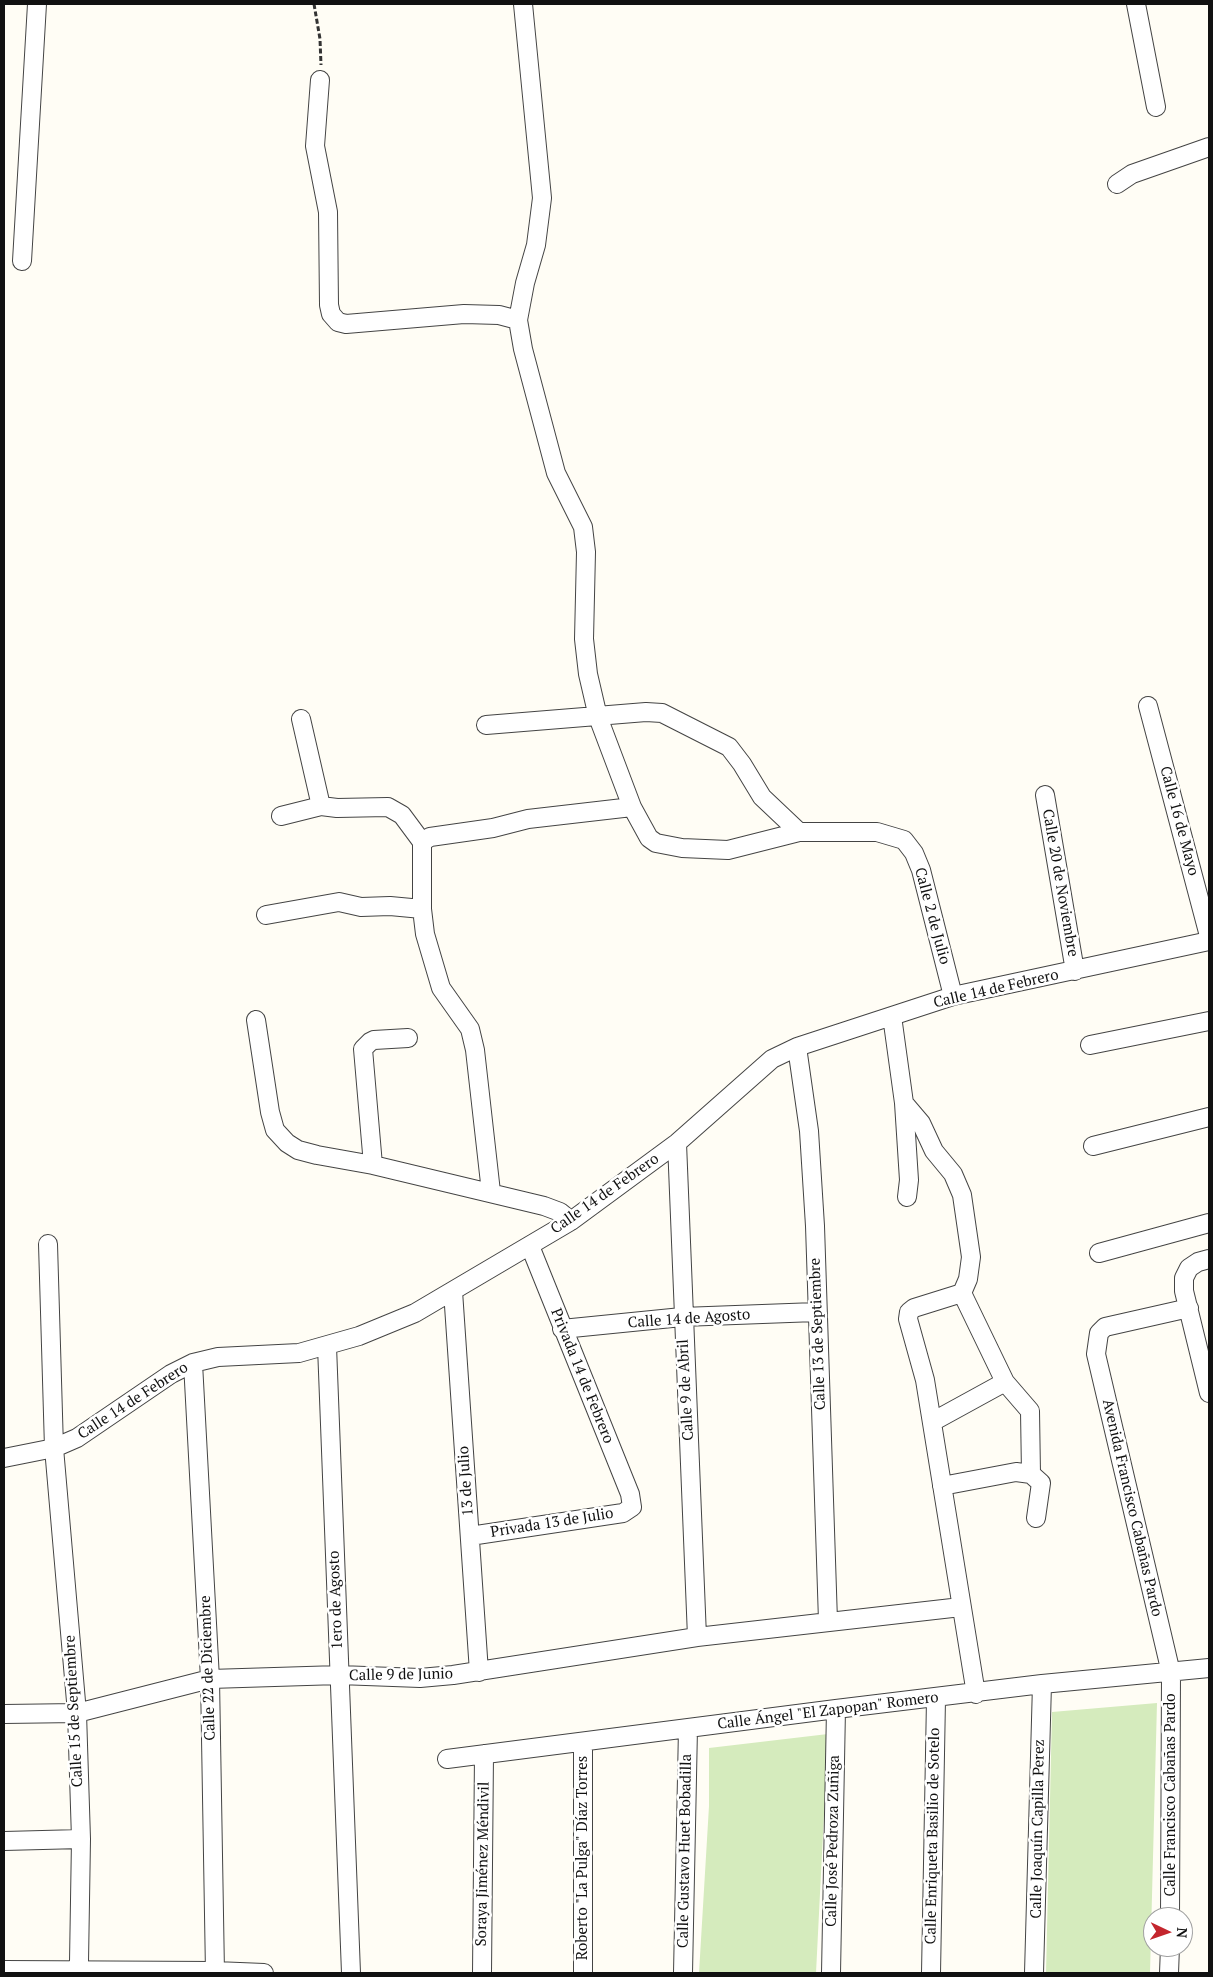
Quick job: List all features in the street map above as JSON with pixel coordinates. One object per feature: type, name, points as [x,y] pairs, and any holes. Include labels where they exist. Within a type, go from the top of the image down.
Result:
[{"type":"street","points":[[22,261],[37,4]]},
{"type":"street","points":[[523,4],[542,198],[536,245],[524,284],[518,320],[522,348],[556,473],[583,527],[587,577],[584,639],[588,674],[598,717],[632,807],[649,838],[665,846],[728,850],[799,832]]},
{"type":"street","points":[[1136,4],[1156,107]]},
{"type":"street","points":[[320,80],[315,146],[328,212],[329,305],[332,314],[338,322],[346,324],[464,314],[499,315],[518,320]]},
{"type":"street","points":[[1117,184],[1132,174],[1209,148]]},
{"type":"street","name":"Calle 16 de Mayo","points":[[1148,706],[1209,936]]},
{"type":"street","points":[[486,725],[646,712],[662,713],[729,747],[762,797],[799,832]]},
{"type":"street","points":[[301,719],[321,806]]},
{"type":"street","name":"Calle 20 de Noviembre","points":[[1045,795],[1075,971]]},
{"type":"street","points":[[281,816],[321,806],[337,808],[388,807],[402,815],[422,842],[422,909],[425,934],[441,988],[470,1029],[475,1050],[491,1192]]},
{"type":"street","points":[[422,842],[430,837],[493,828],[528,819],[632,807]]},
{"type":"street","name":"Calle 2 de Julio","points":[[799,832],[877,832],[904,840],[914,853],[921,870],[952,996]]},
{"type":"street","points":[[266,915],[339,902],[361,907],[390,906],[422,909]]},
{"type":"street","name":"Calle 14 de Febrero","points":[[4,1458],[54,1448],[92,1429],[171,1374],[193,1363],[218,1356],[299,1353],[359,1336],[415,1313],[571,1220],[677,1143],[772,1059],[797,1047],[952,996],[1209,941]]},
{"type":"street","points":[[892,1016],[904,1103],[909,1180],[907,1197]]},
{"type":"street","points":[[256,1020],[270,1112],[276,1130],[287,1143],[298,1150],[491,1192],[544,1206],[560,1212],[571,1220]]},
{"type":"street","points":[[1090,1045],[1209,1021]]},
{"type":"street","points":[[373,1166],[363,1049],[370,1042],[408,1038]]},
{"type":"street","name":"Calle 13 de Septiembre","points":[[797,1047],[809,1131],[828,1621]]},
{"type":"street","points":[[904,1103],[921,1123],[934,1151],[953,1174],[962,1194],[971,1257],[968,1279],[962,1293],[1005,1382],[1030,1410],[1031,1474]]},
{"type":"street","points":[[1093,1146],[1209,1117]]},
{"type":"street","name":"Calle 9 de Abril","points":[[677,1143],[682,1317],[697,1637]]},
{"type":"street","points":[[1099,1253],[1209,1223]]},
{"type":"street","name":"Calle 15 de Septiembre","points":[[48,1244],[54,1448],[77,1713],[81,1839],[79,1962],[76,1972]]},
{"type":"street","name":"Privada 14 de Febrero","points":[[530,1246],[630,1494],[632,1507]]},
{"type":"street","points":[[1209,1259],[1198,1262],[1189,1268],[1184,1278],[1184,1291],[1209,1393]]},
{"type":"street","name":"13 de Julio","points":[[452,1291],[479,1672]]},
{"type":"street","points":[[962,1293],[914,1308],[910,1312],[908,1319],[925,1380],[976,1694]]},
{"type":"street","name":"Avenida Francisco Cabañas Pardo","points":[[1172,1673],[1098,1365],[1096,1342],[1099,1333],[1105,1327],[1189,1308]]},
{"type":"street","name":"Calle 14 de Agosto","points":[[562,1329],[682,1317],[816,1312]]},
{"type":"street","name":"1ero de Agosto","points":[[326,1346],[351,1973]]},
{"type":"street","name":"Calle 22 de Diciembre","points":[[193,1363],[210,1679],[215,1972]]},
{"type":"street","points":[[932,1422],[1005,1382]]},
{"type":"street","points":[[942,1486],[1016,1472],[1031,1474],[1040,1483],[1036,1518]]},
{"type":"street","name":"Privada 13 de Julio","points":[[470,1536],[623,1513],[632,1507]]},
{"type":"street","name":"Calle 9 de Junio","points":[[4,1714],[77,1713],[210,1679],[339,1675],[420,1678],[479,1672],[697,1637],[961,1607]]},
{"type":"street","name":"Calle Ángel \"El Zapopan\" Romero","points":[[447,1759],[836,1709],[976,1694],[1042,1684],[1209,1668]]},
{"type":"street","name":"Calle Francisco Cabañas Pardo","points":[[1170,1907],[1172,1673]]},
{"type":"street","name":"Calle Joaquín Capilla Perez","points":[[1034,1973],[1042,1684]]},
{"type":"street","name":"Calle Enriqueta Basilio de Sotelo","points":[[931,1973],[936,1699]]},
{"type":"street","name":"Calle José Pedroza Zuñiga","points":[[830,1973],[836,1709]]},
{"type":"street","name":"Calle Gustavo Huet Bobadilla","points":[[683,1973],[688,1728]]},
{"type":"street","name":"Roberto \"La Pulga\" Díaz Torres","points":[[583,1743],[583,1973]]},
{"type":"street","name":"Soraya Jiménez Méndivil","points":[[482,1973],[484,1754]]},
{"type":"street","points":[[4,1841],[81,1839]]},
{"type":"street","points":[[1170,1957],[1170,1973]]},
{"type":"street","points":[[4,1970],[264,1973]]},
{"type":"path","points":[[314,4],[320,39],[320,80]]},
{"type":"green space","points":[[1157,1703],[1152,1907],[1143,1907],[1143,1957],[1150,1957],[1150,1973],[1046,1973],[1052,1712]]},
{"type":"green space","points":[[828,1734],[816,1973],[699,1973],[709,1806],[709,1748]]}]
